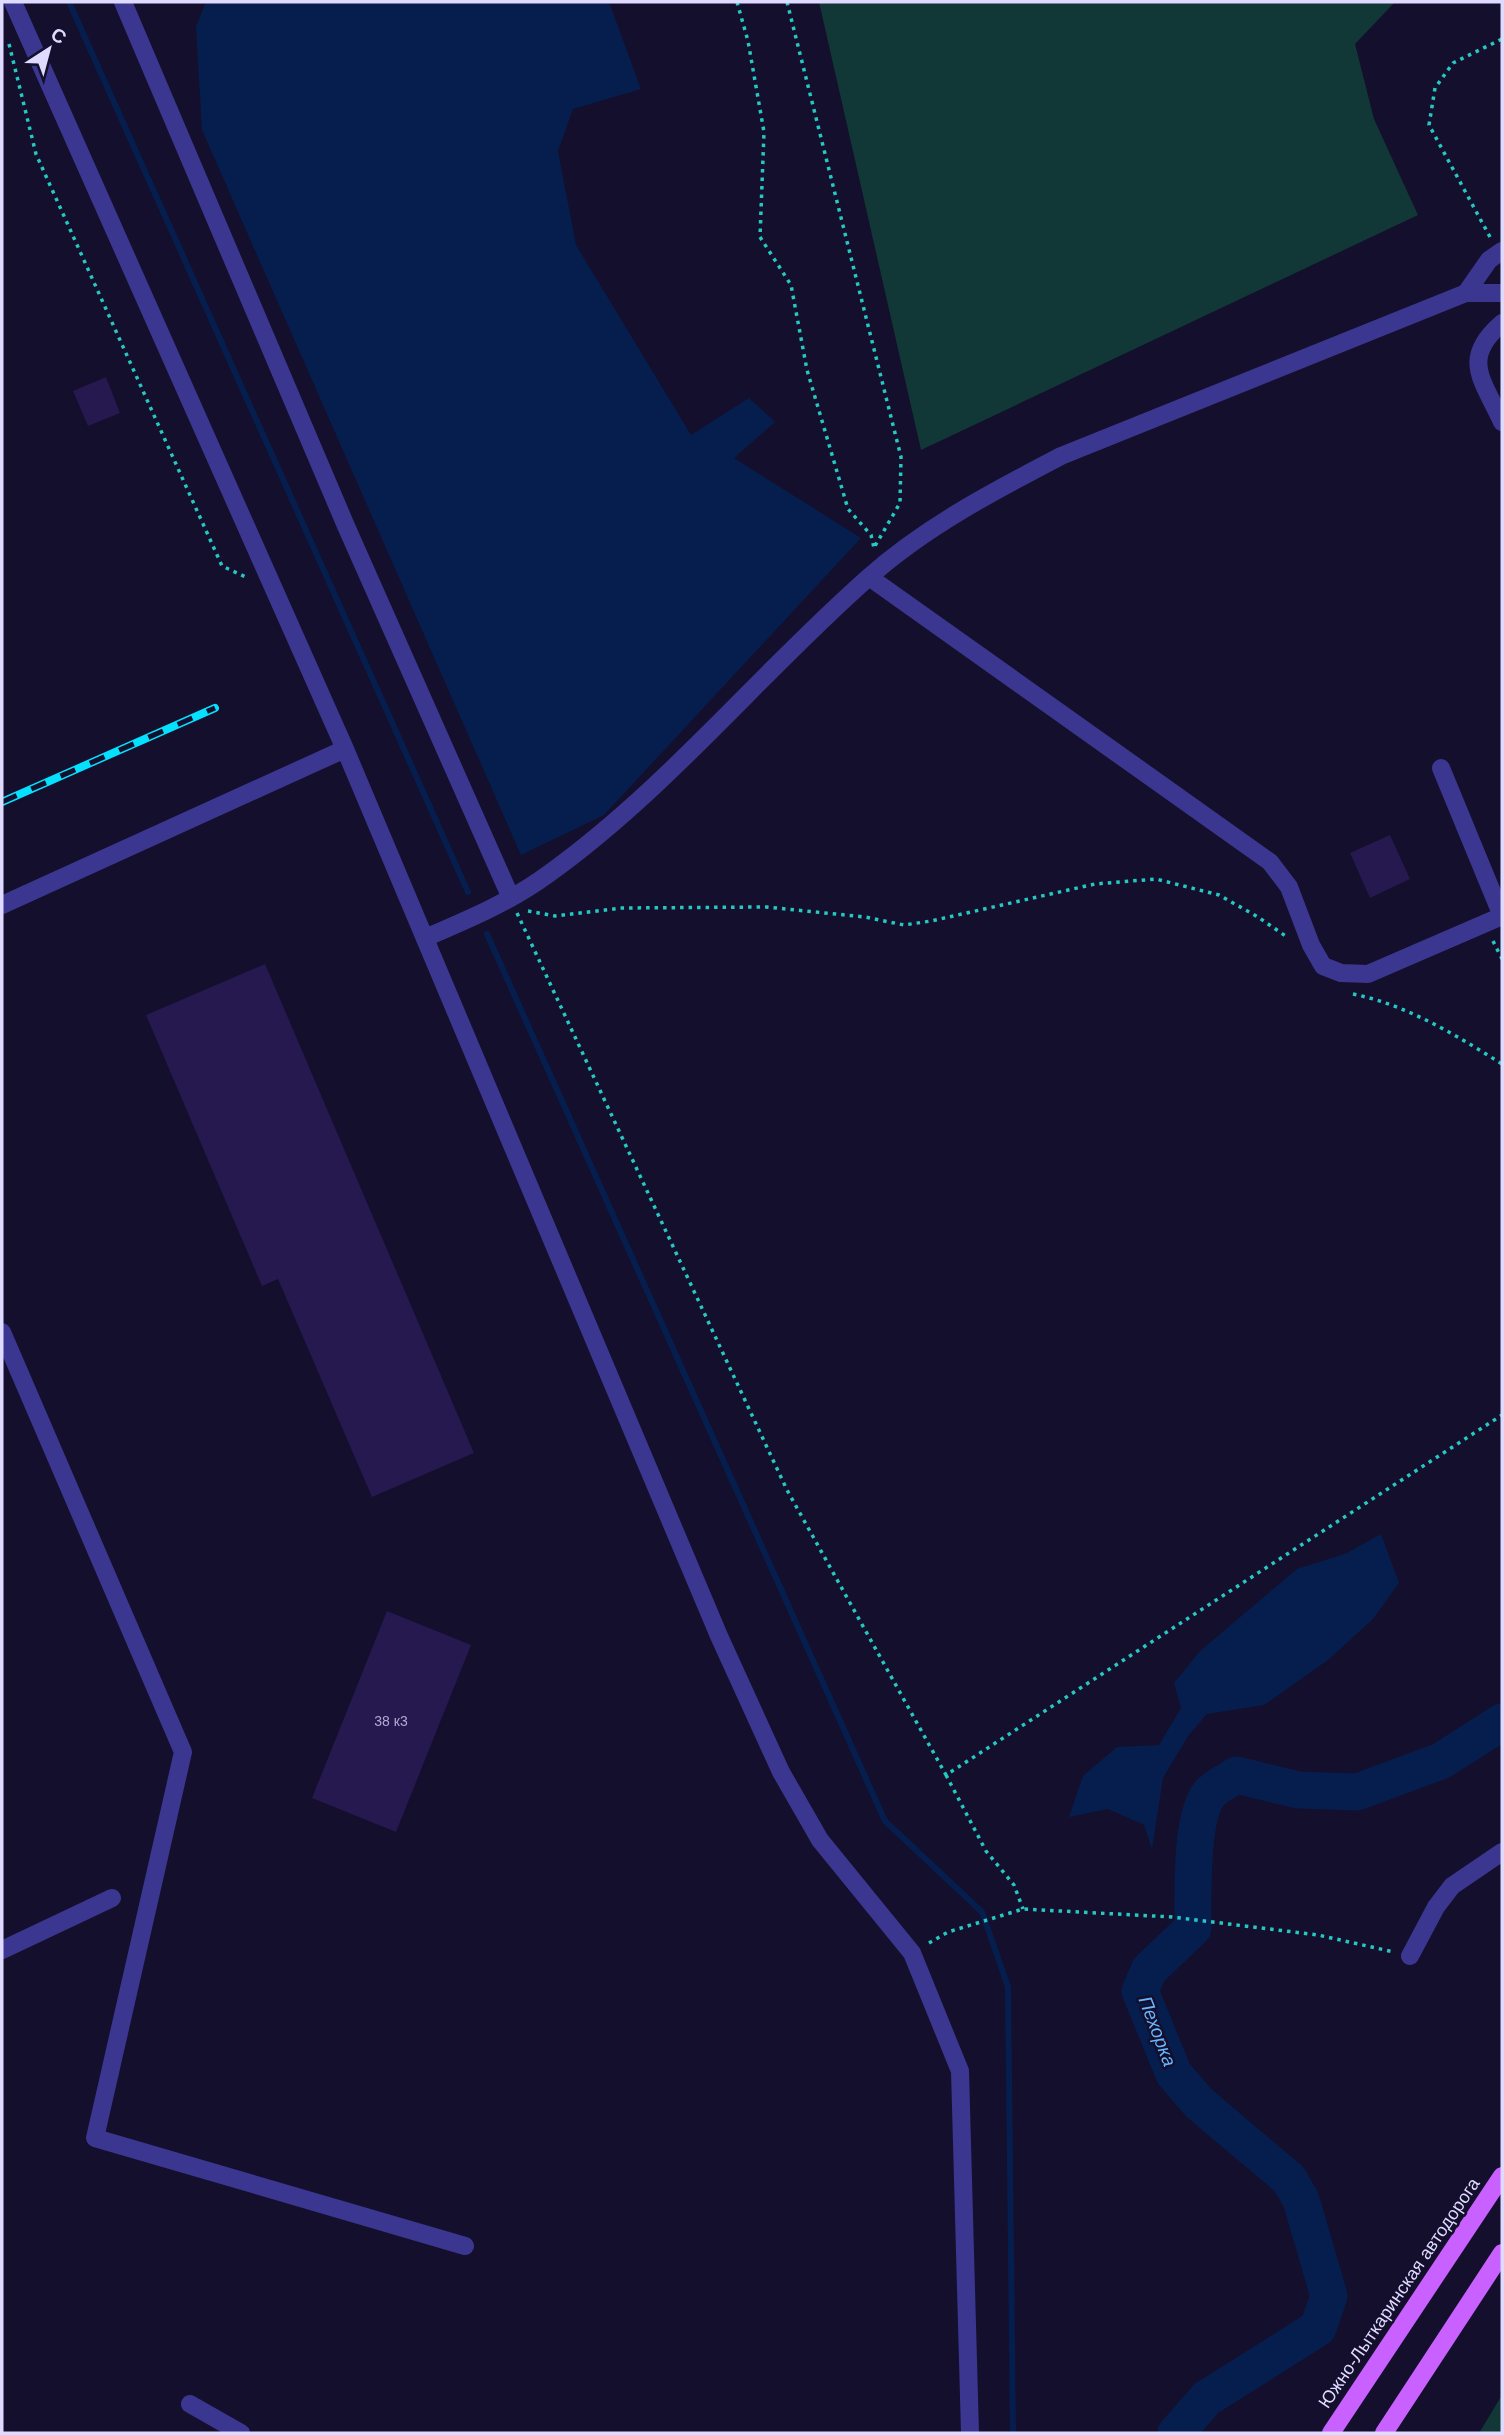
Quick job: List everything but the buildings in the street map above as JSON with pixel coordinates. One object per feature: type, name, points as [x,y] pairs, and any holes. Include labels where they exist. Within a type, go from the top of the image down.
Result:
[{"type":"main road","name":"Южно-Лыткаринская автодорога","points":[[1331,2433],[1502,2176]]},
{"type":"main road","points":[[1384,2433],[1502,2253]]},
{"type":"street","points":[[13,2],[345,749],[719,1636],[781,1772],[820,1840],[912,1953],[960,2071],[970,2433]]},
{"type":"street","points":[[122,2],[346,526],[513,903]]},
{"type":"street","points":[[1466,293],[1489,260],[1501,252]]},
{"type":"street","points":[[425,937],[513,903],[577,853],[637,800],[871,575],[938,526],[998,489],[1060,456],[1466,293],[1502,293]]},
{"type":"street","points":[[1502,323],[1483,342],[1477,357],[1479,371],[1502,422]]},
{"type":"street","points":[[871,575],[1270,862],[1289,887],[1311,945],[1323,966],[1341,973],[1368,974],[1502,916],[1441,768]]},
{"type":"street","points":[[2,905],[345,749]]},
{"type":"street","points":[[2,1332],[183,1752],[95,2138],[466,2246]]},
{"type":"street","points":[[1410,1956],[1436,1907],[1452,1886],[1502,1852]]},
{"type":"street","points":[[2,1950],[112,1898]]},
{"type":"street","points":[[190,2404],[241,2433]]},
{"type":"path","points":[[737,2],[748,41],[764,132],[760,237],[791,285],[807,370],[848,509],[871,536],[874,548],[871,575]]},
{"type":"path","points":[[787,2],[901,457],[900,503],[874,548]]},
{"type":"path","points":[[1501,252],[1429,125],[1435,88],[1453,63],[1502,39]]},
{"type":"path","points":[[8,40],[36,154],[222,566],[257,582]]},
{"type":"path","points":[[513,903],[555,916],[622,908],[766,907],[865,917],[904,925],[1095,884],[1156,879],[1219,895],[1287,937],[1292,947]]},
{"type":"path","points":[[513,903],[787,1490],[986,1852],[1014,1885],[1023,1909]]},
{"type":"path","points":[[1346,992],[1370,998],[1446,1029],[1502,1064]]},
{"type":"path","points":[[946,1775],[1502,1415]]},
{"type":"path","points":[[948,1932],[1023,1909],[1172,1917],[1318,1935],[1410,1956]]},
{"type":"green space","points":[[819,2],[1395,2],[1355,44],[1374,119],[1418,215],[921,450]]},
{"type":"green space","points":[[1502,2395],[1502,2433],[1479,2433]]},
{"type":"water","points":[[206,2],[609,2],[641,89],[573,109],[558,151],[576,245],[691,435],[749,398],[775,422],[734,458],[861,538],[604,815],[521,855],[202,130],[196,27]]},
{"type":"water","points":[[1381,1534],[1399,1583],[1373,1619],[1328,1660],[1264,1705],[1207,1714],[1188,1736],[1163,1778],[1152,1849],[1144,1825],[1108,1809],[1069,1817],[1083,1776],[1117,1747],[1159,1745],[1181,1708],[1174,1683],[1200,1651],[1297,1569],[1347,1553]]},
{"type":"waterway","points":[[69,2],[468,892]]},
{"type":"waterway","points":[[487,934],[885,1821],[982,1912],[1008,1987],[1013,2433]]},
{"type":"waterway","name":"Пехорка","points":[[1176,2433],[1207,2398],[1318,2328],[1329,2296],[1301,2200],[1289,2179],[1199,2103],[1174,2074],[1140,1991],[1149,1970],[1193,1928],[1194,1858],[1199,1819],[1204,1804],[1213,1790],[1237,1775],[1298,1790],[1357,1792],[1441,1761],[1502,1722]]},
{"type":"railway","points":[[2,802],[215,708]]}]
